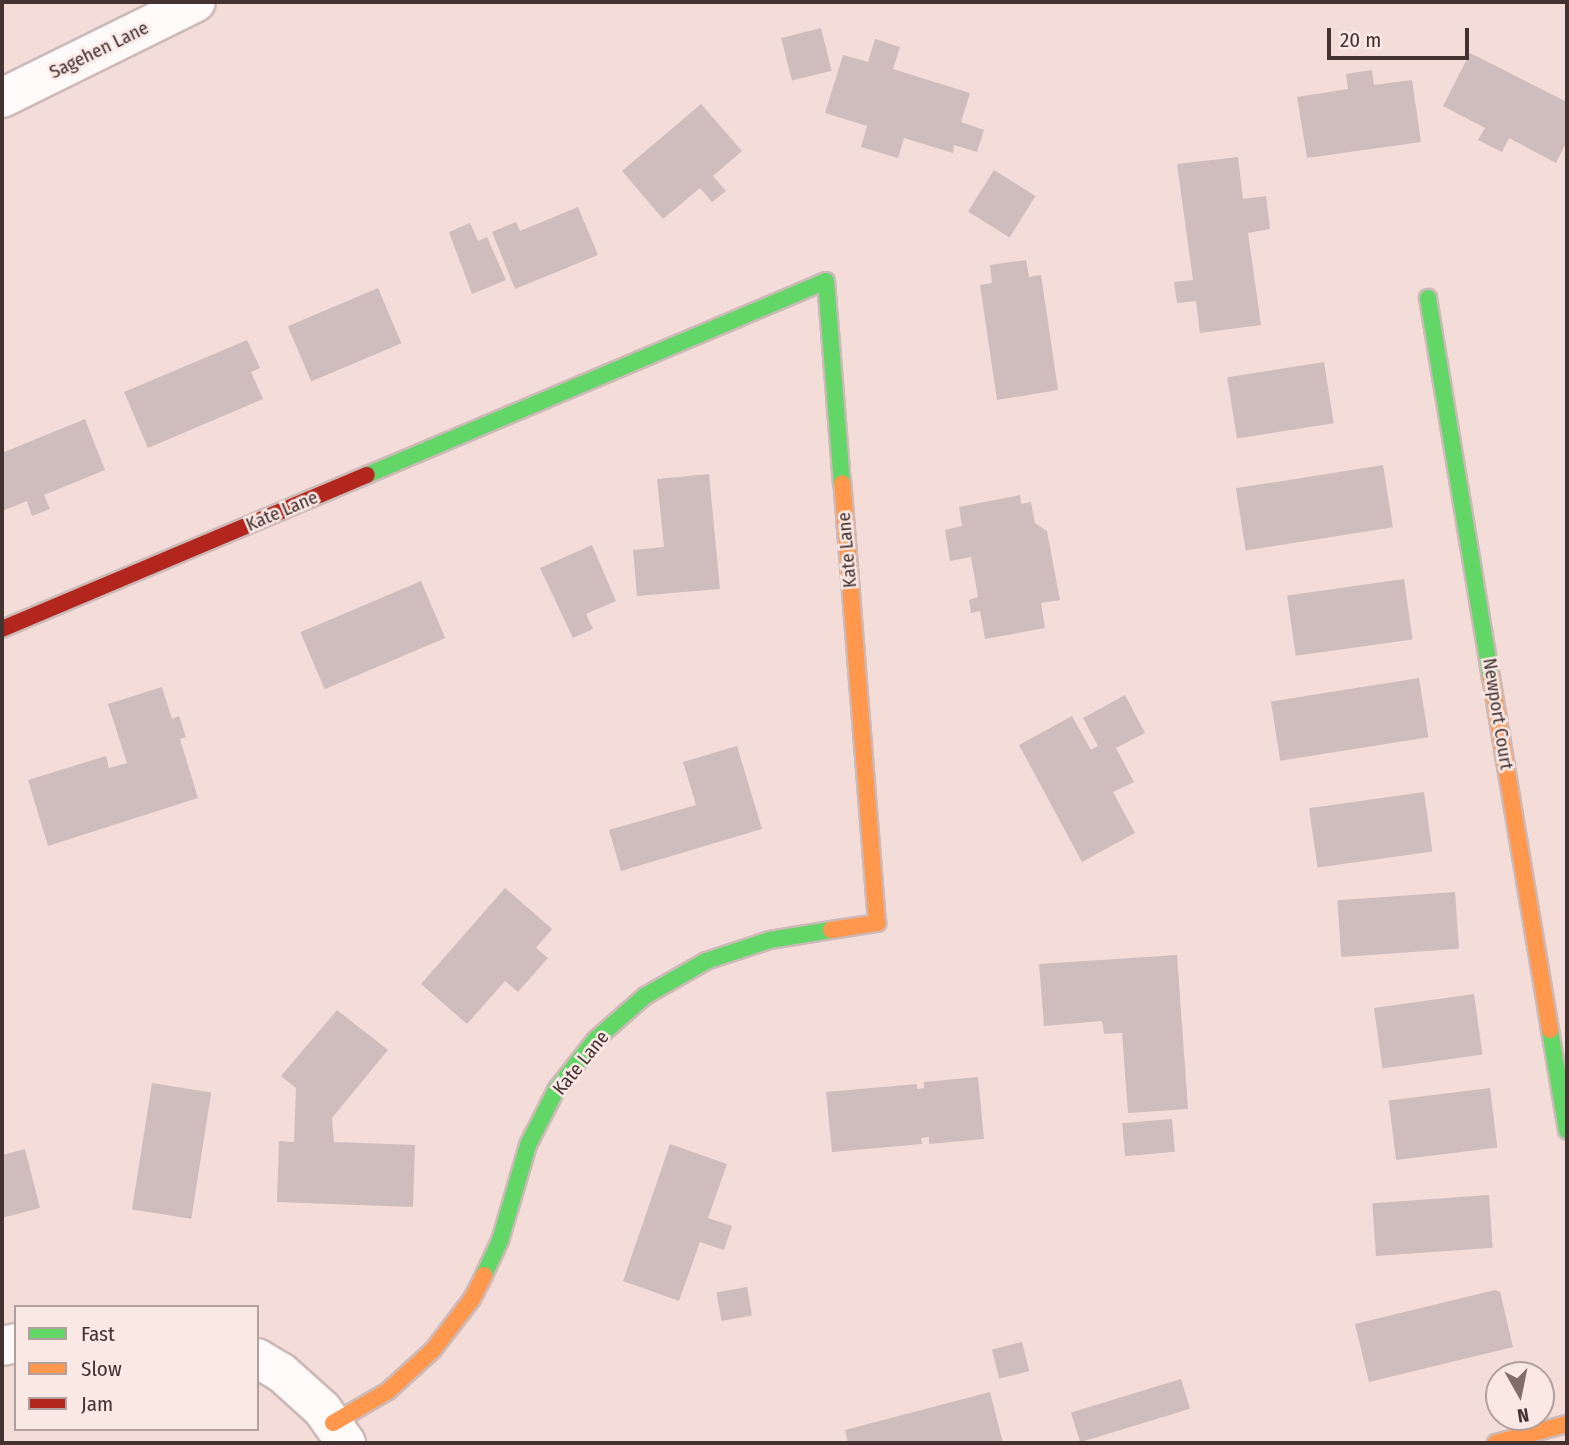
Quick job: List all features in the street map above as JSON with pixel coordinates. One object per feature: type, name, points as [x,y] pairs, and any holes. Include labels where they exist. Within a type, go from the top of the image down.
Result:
[{"type":"street","name":"Sagehen Lane","points":[[2,98],[197,2]]},
{"type":"street","name":"Kate Lane","points":[[2,629],[826,281],[877,923],[770,940],[706,961],[645,996],[595,1040],[556,1090],[528,1145],[500,1241],[472,1299],[433,1350],[340,1433]]},
{"type":"street","name":"Newport Court","points":[[1428,298],[1567,1131]]},
{"type":"street","points":[[259,1359],[282,1373],[340,1433]]},
{"type":"street","points":[[1496,1443],[1567,1424]]},
{"type":"building","points":[[821,28],[832,71],[792,81],[781,38]]},
{"type":"building","points":[[875,39],[900,47],[893,69],[970,93],[961,122],[984,130],[977,152],[954,145],[953,153],[904,138],[898,158],[861,147],[867,126],[825,113],[843,55],[868,62]]},
{"type":"building","points":[[1470,53],[1567,102],[1567,141],[1556,163],[1509,138],[1502,152],[1478,140],[1485,128],[1443,106]]},
{"type":"building","points":[[1372,70],[1374,85],[1412,80],[1421,142],[1307,158],[1297,97],[1348,89],[1346,74]]},
{"type":"building","points":[[701,104],[742,151],[713,176],[726,191],[712,202],[700,188],[663,219],[622,171]]},
{"type":"building","points":[[1238,157],[1243,199],[1266,196],[1270,229],[1248,233],[1261,325],[1200,333],[1196,301],[1177,303],[1174,282],[1193,280],[1177,164]]},
{"type":"building","points":[[994,170],[1036,196],[1010,238],[968,212]]},
{"type":"building","points":[[578,207],[598,255],[515,289],[492,232],[516,222],[520,231]]},
{"type":"building","points":[[470,223],[478,241],[487,237],[506,280],[472,294],[449,232]]},
{"type":"building","points":[[1026,260],[1029,277],[1041,275],[1058,390],[997,400],[980,285],[992,283],[990,265]]},
{"type":"building","points":[[378,288],[401,343],[311,382],[288,326]]},
{"type":"building","points":[[247,340],[260,368],[251,372],[263,399],[148,448],[124,392]]},
{"type":"building","points":[[1324,362],[1334,423],[1237,439],[1227,377]]},
{"type":"building","points":[[85,419],[105,470],[44,495],[50,509],[32,516],[27,501],[2,511],[2,453]]},
{"type":"building","points":[[1383,465],[1393,527],[1246,551],[1236,488]]},
{"type":"building","points":[[709,474],[720,589],[637,596],[633,550],[664,547],[657,479]]},
{"type":"building","points":[[1020,495],[1021,504],[1031,502],[1035,523],[1047,531],[1060,600],[1041,603],[1045,628],[985,639],[980,611],[971,613],[969,600],[978,597],[971,557],[950,561],[945,530],[962,526],[959,507]]},
{"type":"building","points":[[592,545],[616,601],[586,614],[593,629],[573,638],[540,568]]},
{"type":"building","points":[[1404,579],[1412,639],[1296,656],[1287,595]]},
{"type":"building","points":[[421,581],[445,638],[325,689],[300,632]]},
{"type":"building","points":[[1419,678],[1428,737],[1280,761],[1271,701]]},
{"type":"building","points":[[162,687],[172,719],[179,716],[186,737],[180,739],[198,798],[48,846],[28,780],[106,756],[109,768],[127,763],[108,704]]},
{"type":"building","points":[[1125,695],[1145,733],[1116,748],[1134,782],[1113,792],[1135,833],[1082,862],[1019,745],[1072,716],[1091,750],[1098,746],[1083,718]]},
{"type":"building","points":[[737,746],[762,829],[621,871],[609,830],[696,805],[683,762]]},
{"type":"building","points":[[1424,792],[1432,851],[1317,868],[1309,808]]},
{"type":"building","points":[[505,888],[552,929],[536,948],[548,958],[518,992],[505,981],[467,1024],[421,984]]},
{"type":"building","points":[[1455,892],[1459,949],[1341,957],[1337,900]]},
{"type":"building","points":[[1177,955],[1188,1109],[1128,1113],[1122,1033],[1104,1034],[1102,1021],[1044,1026],[1039,964]]},
{"type":"building","points":[[1474,994],[1482,1054],[1382,1068],[1374,1008]]},
{"type":"building","points":[[337,1010],[388,1050],[332,1118],[334,1142],[415,1145],[413,1207],[277,1202],[279,1141],[294,1142],[296,1088],[281,1076]]},
{"type":"building","points":[[978,1077],[984,1139],[929,1144],[929,1137],[921,1138],[922,1144],[832,1152],[826,1092],[917,1084],[917,1089],[924,1088],[924,1082]]},
{"type":"building","points":[[152,1083],[211,1092],[191,1219],[132,1209]]},
{"type":"building","points":[[1490,1088],[1497,1148],[1396,1160],[1389,1100]]},
{"type":"building","points":[[1172,1119],[1175,1152],[1125,1156],[1122,1123]]},
{"type":"building","points":[[670,1144],[727,1164],[708,1218],[732,1226],[724,1250],[700,1242],[679,1301],[623,1281]]},
{"type":"building","points":[[25,1149],[40,1208],[2,1218],[2,1155]]},
{"type":"building","points":[[1489,1195],[1493,1248],[1376,1256],[1372,1203]]},
{"type":"building","points":[[747,1287],[752,1316],[722,1321],[716,1292]]},
{"type":"building","points":[[1495,1290],[1500,1292],[1513,1347],[1369,1382],[1355,1324]]},
{"type":"building","points":[[1022,1342],[1029,1371],[999,1379],[992,1349]]},
{"type":"building","points":[[1181,1379],[1190,1409],[1080,1442],[1071,1413]]},
{"type":"building","points":[[990,1392],[1003,1443],[848,1443],[845,1430]]},
{"type":"traffic: fast","points":[[367,475],[826,281],[842,483]]},
{"type":"traffic: fast","points":[[1428,298],[1491,677]]},
{"type":"traffic: fast","points":[[484,1275],[500,1241],[528,1145],[556,1090],[595,1040],[645,996],[706,961],[770,940],[831,930]]},
{"type":"traffic: fast","points":[[1550,1030],[1567,1131]]},
{"type":"traffic: slow","points":[[831,930],[877,923],[842,483]]},
{"type":"traffic: slow","points":[[1491,677],[1550,1030]]},
{"type":"traffic: slow","points":[[333,1423],[388,1391],[433,1350],[472,1299],[484,1275]]},
{"type":"traffic: slow","points":[[1496,1443],[1567,1424]]},
{"type":"traffic: jam","points":[[2,629],[367,475]]}]
